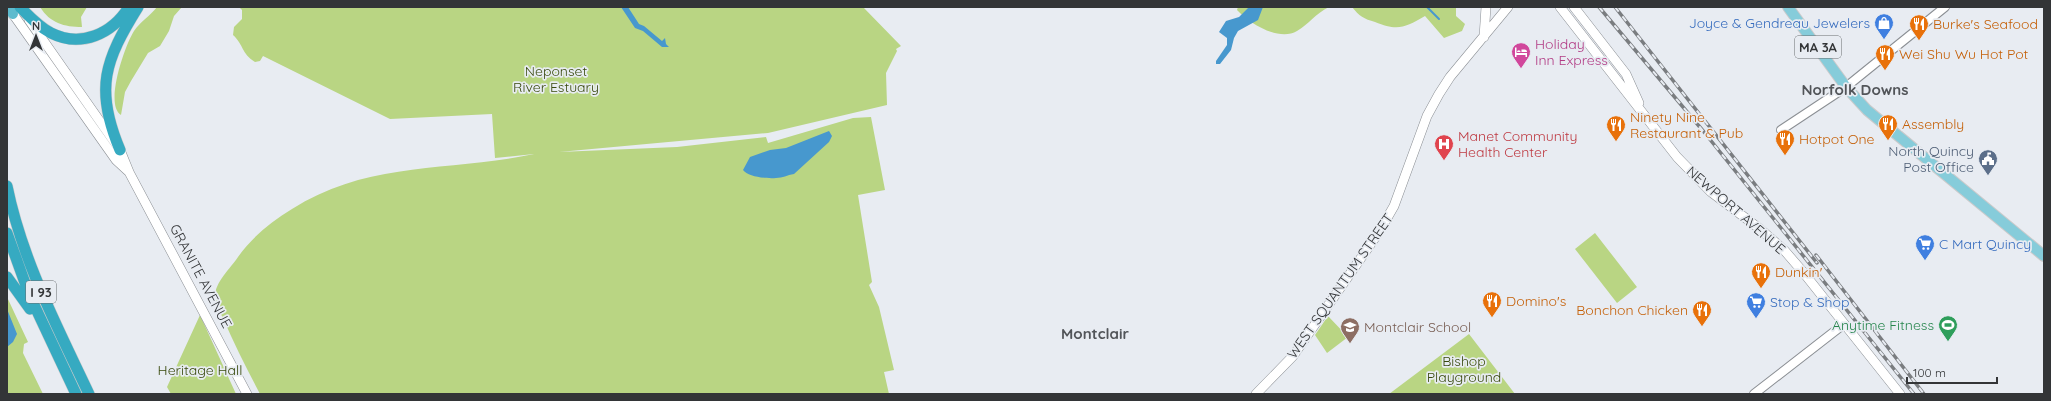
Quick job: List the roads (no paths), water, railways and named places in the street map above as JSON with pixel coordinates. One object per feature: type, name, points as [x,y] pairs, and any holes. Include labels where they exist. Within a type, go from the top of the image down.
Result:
[{"type":"highway","points":[[15,9],[52,33],[66,38],[80,39],[96,36],[108,30],[120,20],[129,7]]},
{"type":"highway","points":[[120,150],[108,114],[106,77],[116,44],[138,7]]},
{"type":"highway","name":"I 93","points":[[7,186],[17,225],[35,278],[89,394]]},
{"type":"highway","name":"I 93","points":[[7,208],[30,280],[83,394]]},
{"type":"highway","name":"I 93","points":[[7,233],[29,294],[76,394]]},
{"type":"highway","name":"I 93","points":[[7,251],[30,309],[70,394]]},
{"type":"highway","points":[[7,277],[30,309]]},
{"type":"main road","points":[[1484,37],[1486,7]]},
{"type":"main road","points":[[1492,7],[1500,17]]},
{"type":"main road","name":"WEST SQUANTUM STREET","points":[[1256,394],[1293,356],[1380,232],[1394,206],[1432,106],[1450,77],[1508,7]]},
{"type":"main road","name":"NEWPORT AVENUE","points":[[1560,7],[1643,112],[1671,151],[1711,192],[1760,229],[1784,250],[1900,394]]},
{"type":"main road","points":[[1574,7],[1630,80],[1643,112]]},
{"type":"main road","name":"MA 3A","points":[[1788,7],[1858,102],[2044,256]]},
{"type":"main road","name":"GRANITE AVENUE","points":[[15,9],[120,150],[129,172],[247,394]]},
{"type":"main road","name":"GRANITE AVENUE","points":[[15,9],[116,160],[129,172]]},
{"type":"street","points":[[1781,130],[1846,87],[1945,7]]},
{"type":"street","points":[[1754,394],[1844,324]]},
{"type":"water","points":[[621,7],[628,7],[639,24],[644,26],[662,41],[665,38],[666,44],[669,47],[662,47],[643,31],[635,28]]},
{"type":"water","points":[[1249,7],[1263,7],[1258,20],[1238,31],[1234,38],[1231,50],[1220,64],[1216,64],[1216,61],[1227,45],[1227,38],[1219,32],[1226,21],[1239,17]]},
{"type":"water","points":[[829,131],[832,136],[829,142],[794,174],[781,178],[768,178],[754,176],[743,170],[750,157],[770,150],[786,148]]},
{"type":"water","points":[[7,309],[17,334],[13,342],[7,347]]},
{"type":"waterway","points":[[1427,7],[1439,19]]},
{"type":"railway","points":[[1599,7],[1704,132],[1914,394]]},
{"type":"railway","points":[[1615,7],[1817,263]]},
{"type":"railway","points":[[1816,255],[1924,394]]},
{"type":"place","name":"Joyce & Gendreau Jewelers","points":[[1884,40]]},
{"type":"place","name":"Burke's Seafood","points":[[1919,41]]},
{"type":"place","name":"Holiday Inn Express","points":[[1521,69]]},
{"type":"place","name":"Wei Shu Wu Hot Pot","points":[[1885,71]]},
{"type":"place","name":"Assembly","points":[[1888,141]]},
{"type":"place","name":"Ninety Nine Restaurant & Pub","points":[[1616,142]]},
{"type":"place","name":"Hotpot One","points":[[1785,156]]},
{"type":"place","name":"Manet Community Health Center","points":[[1444,161]]},
{"type":"place","name":"North Quincy Post Office","points":[[1988,176]]},
{"type":"place","name":"C Mart Quincy","points":[[1925,261]]},
{"type":"place","name":"Dunkin'","points":[[1761,289]]},
{"type":"place","name":"Domino's","points":[[1492,318]]},
{"type":"place","name":"Stop & Shop","points":[[1756,319]]},
{"type":"place","name":"Bonchon Chicken","points":[[1702,327]]},
{"type":"place","name":"Anytime Fitness","points":[[1948,342]]},
{"type":"place","name":"Montclair School","points":[[1350,344]]},
{"type":"district","name":"Norfolk Downs","points":[[1855,90]]},
{"type":"district","name":"Montclair","points":[[1095,334]]},
{"type":"park label","name":"Neponset River Estuary","points":[[556,80]]},
{"type":"park label","name":"Heritage Hall","points":[[200,370]]},
{"type":"park label","name":"Bishop Playground","points":[[1464,370]]}]
